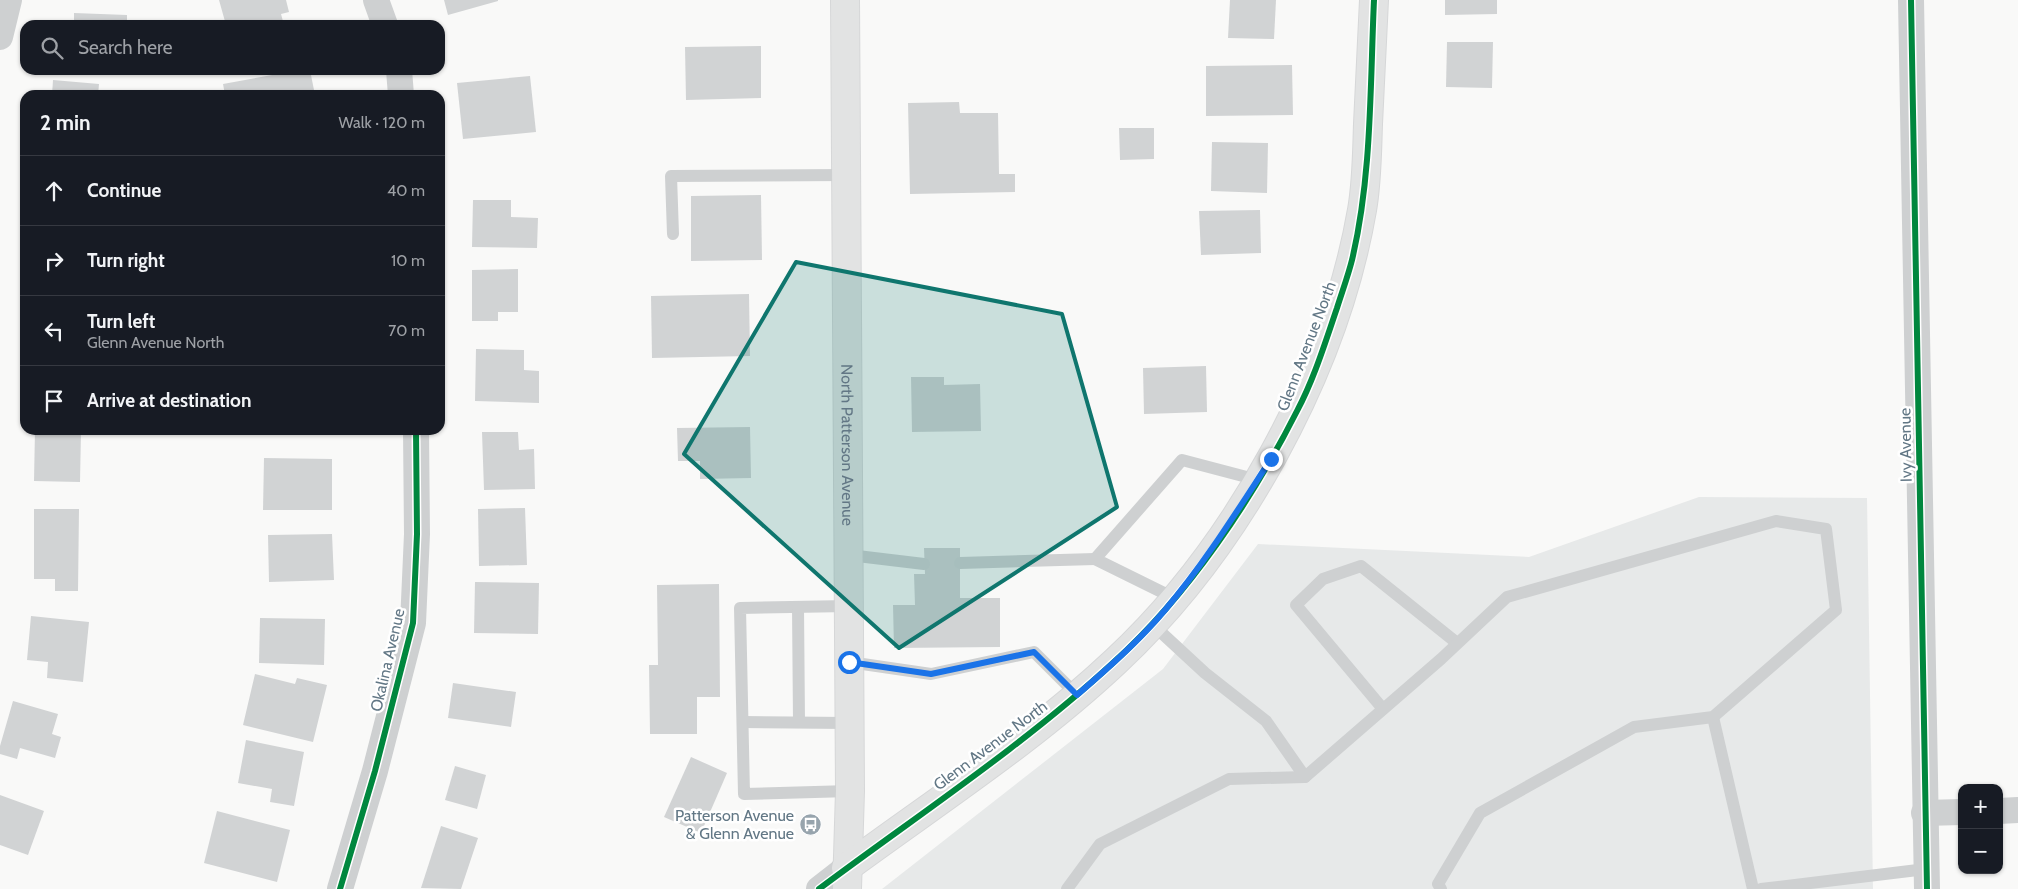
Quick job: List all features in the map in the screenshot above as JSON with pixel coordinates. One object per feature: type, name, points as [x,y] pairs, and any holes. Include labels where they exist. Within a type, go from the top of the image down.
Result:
[{"type":"street","points":[[0,37],[9,0]]},
{"type":"street","points":[[376,0],[382,20]]},
{"type":"street","name":"North Patterson Avenue","points":[[845,0],[850,791],[846,879]]},
{"type":"street","name":"Glenn Avenue North","points":[[819,889],[846,879],[1051,717],[1116,661],[1174,598],[1217,543],[1258,480],[1298,409],[1325,344],[1352,262],[1363,207],[1374,0]]},
{"type":"street","name":"Ivy Avenue","points":[[1911,0],[1926,879]]},
{"type":"street","points":[[400,75],[401,90]]},
{"type":"street","name":"Okalina Avenue","points":[[340,889],[375,771],[413,623],[417,534],[416,435]]},
{"type":"street","points":[[2003,811],[2018,810]]},
{"type":"street","points":[[1924,814],[1958,812]]},
{"type":"lane","points":[[673,234],[671,176],[846,175]]},
{"type":"lane","points":[[1094,559],[1182,460],[1258,480]]},
{"type":"lane","points":[[1067,889],[1100,844],[1229,779],[1305,777],[1507,597],[1776,521],[1826,530],[1836,610],[1713,717],[1634,727],[1480,813],[1438,884],[1441,889]]},
{"type":"lane","points":[[849,555],[924,564]]},
{"type":"lane","points":[[960,562],[1094,559],[1174,598]]},
{"type":"lane","points":[[1383,709],[1296,605],[1323,578],[1361,566],[1457,643]]},
{"type":"lane","points":[[849,606],[740,608],[744,794],[850,791]]},
{"type":"lane","points":[[798,608],[799,722]]},
{"type":"lane","points":[[1152,624],[1205,672],[1266,720],[1305,777]]},
{"type":"lane","points":[[849,662],[931,674],[1034,652],[1077,695]]},
{"type":"lane","points":[[1713,717],[1753,889]]},
{"type":"lane","points":[[742,722],[849,723]]},
{"type":"lane","points":[[1761,889],[1926,879]]},
{"type":"highlighted area","points":[[796,262],[1062,314],[1117,507],[899,648],[684,454]]},
{"type":"shaded area","points":[[1699,497],[1867,498],[1873,889],[882,889],[1163,669],[1258,544],[1529,557]]},
{"type":"building","points":[[219,0],[286,0],[289,12],[281,14],[283,20],[225,20]]},
{"type":"building","points":[[444,0],[498,0],[498,1],[448,15]]},
{"type":"building","points":[[1230,0],[1276,0],[1274,39],[1228,38]]},
{"type":"building","points":[[1445,0],[1497,0],[1497,14],[1445,15]]},
{"type":"building","points":[[74,13],[127,15],[127,20],[74,20]]},
{"type":"building","points":[[1447,42],[1493,42],[1492,88],[1446,87]]},
{"type":"building","points":[[761,46],[761,98],[686,100],[685,47]]},
{"type":"building","points":[[1292,65],[1293,115],[1206,116],[1206,66]]},
{"type":"building","points":[[272,75],[311,75],[314,90],[224,90],[223,84]]},
{"type":"building","points":[[530,76],[536,132],[463,139],[457,83]]},
{"type":"building","points":[[53,80],[99,84],[98,90],[52,90]]},
{"type":"building","points":[[959,102],[960,113],[998,113],[999,174],[1015,174],[1015,192],[910,194],[908,103]]},
{"type":"building","points":[[1119,128],[1154,128],[1154,159],[1120,160]]},
{"type":"building","points":[[1212,142],[1268,143],[1267,193],[1211,191]]},
{"type":"building","points":[[761,195],[762,260],[691,261],[691,196]]},
{"type":"building","points":[[473,200],[511,200],[511,217],[538,218],[537,248],[472,247]]},
{"type":"building","points":[[1260,210],[1261,253],[1201,255],[1199,211]]},
{"type":"building","points":[[518,269],[518,312],[498,312],[498,321],[472,321],[472,270]]},
{"type":"building","points":[[749,294],[750,356],[652,358],[651,296]]},
{"type":"building","points":[[476,349],[524,350],[524,370],[539,371],[539,403],[475,401]]},
{"type":"building","points":[[1206,366],[1207,412],[1144,414],[1143,368]]},
{"type":"building","points":[[911,377],[944,377],[944,385],[980,384],[981,431],[912,432]]},
{"type":"building","points":[[750,427],[751,478],[700,479],[700,461],[678,461],[677,428]]},
{"type":"building","points":[[482,432],[518,432],[519,450],[534,449],[535,489],[484,490]]},
{"type":"building","points":[[35,435],[81,435],[80,482],[34,481]]},
{"type":"building","points":[[264,458],[332,459],[332,510],[263,510]]},
{"type":"building","points":[[525,508],[527,565],[479,566],[478,509]]},
{"type":"building","points":[[34,509],[79,509],[78,591],[55,591],[55,579],[34,579]]},
{"type":"building","points":[[332,534],[334,580],[269,582],[268,535]]},
{"type":"building","points":[[924,548],[960,548],[960,598],[1000,598],[1000,647],[894,648],[893,605],[915,605],[914,574],[925,574]]},
{"type":"building","points":[[475,582],[539,583],[538,634],[474,633]]},
{"type":"building","points":[[719,584],[720,697],[697,697],[697,734],[650,734],[649,665],[658,665],[657,585]]},
{"type":"building","points":[[31,616],[89,622],[83,682],[47,678],[48,662],[27,660]]},
{"type":"building","points":[[260,618],[325,619],[324,665],[259,663]]},
{"type":"building","points":[[255,674],[295,684],[297,678],[327,685],[313,742],[243,725]]},
{"type":"building","points":[[453,683],[516,692],[511,727],[448,718]]},
{"type":"building","points":[[13,701],[58,714],[52,734],[61,737],[55,758],[20,748],[17,759],[0,754],[0,746]]},
{"type":"building","points":[[246,740],[304,752],[294,806],[270,802],[272,789],[238,783]]},
{"type":"building","points":[[691,757],[727,773],[701,833],[664,817]]},
{"type":"building","points":[[455,766],[486,775],[477,809],[445,800]]},
{"type":"building","points":[[0,795],[44,811],[28,855],[0,845]]},
{"type":"building","points":[[217,811],[290,830],[277,882],[204,863]]},
{"type":"building","points":[[441,826],[478,838],[461,889],[421,888]]},
{"type":"cycle path","points":[[819,889],[1007,751],[1114,662],[1141,636],[1193,577],[1239,512],[1279,445],[1309,386],[1352,260],[1359,228],[1367,163],[1374,0]]},
{"type":"cycle path","points":[[1911,0],[1927,889]]},
{"type":"cycle path","points":[[340,889],[375,771],[413,623],[417,534],[416,435]]},
{"type":"place","name":"Patterson Avenue & Glenn Avenue","points":[[810,824]]},
{"type":"route","points":[[849,662],[931,674],[1034,652],[1077,695],[1116,661],[1165,610],[1217,543],[1271,459]]}]
